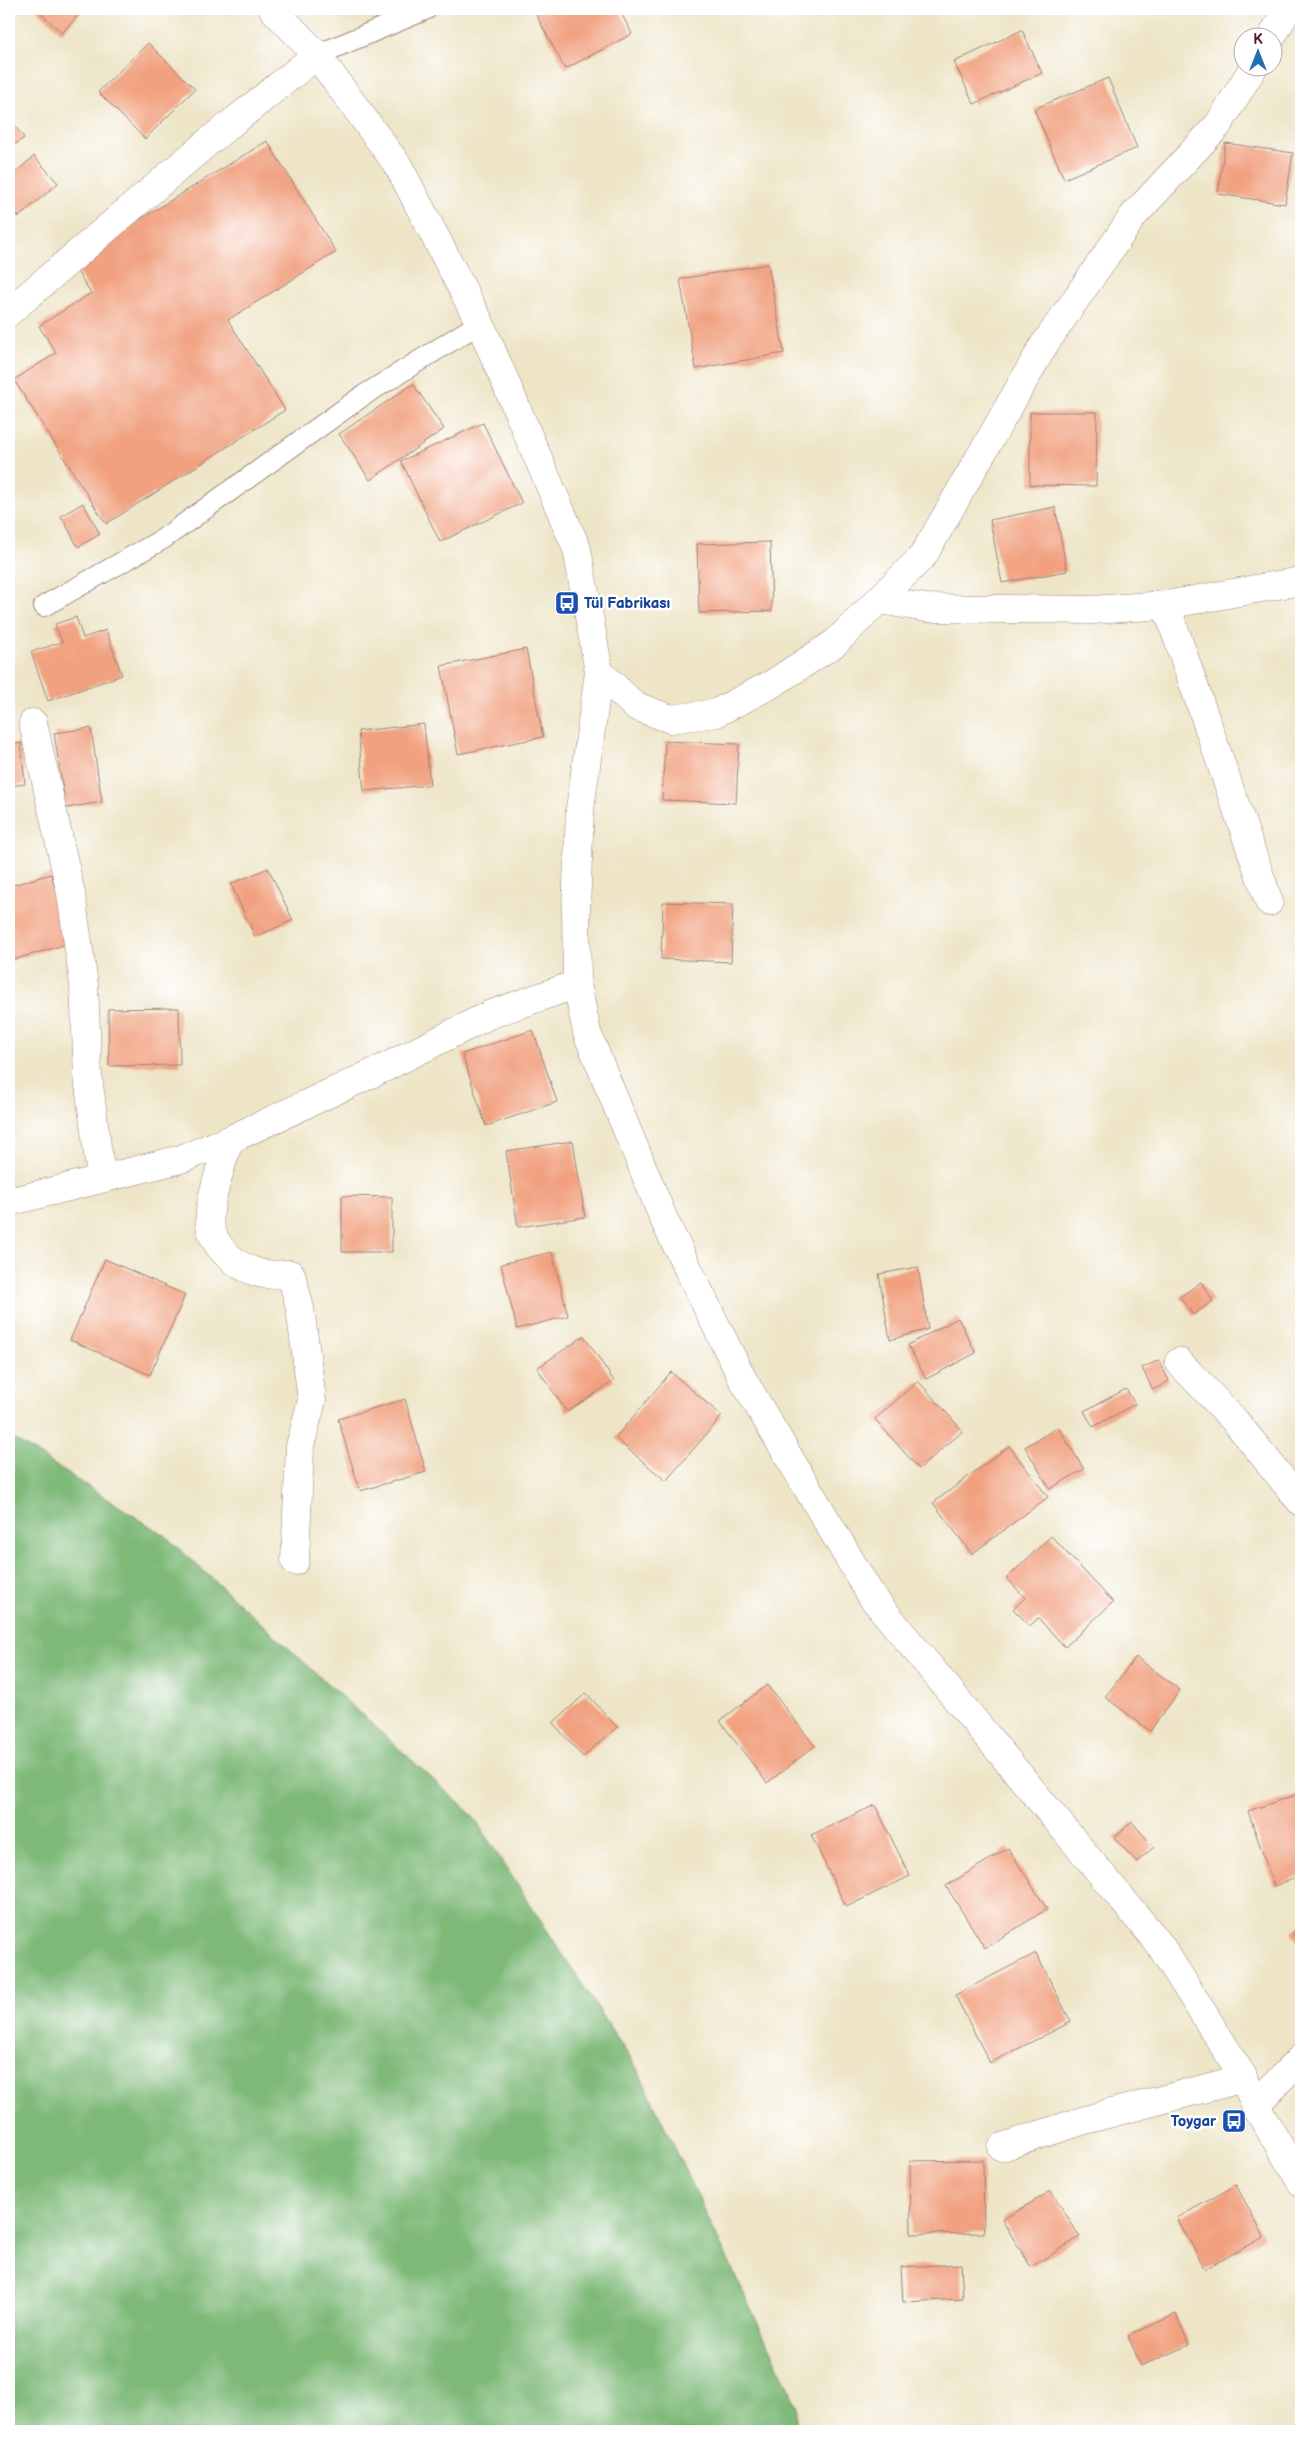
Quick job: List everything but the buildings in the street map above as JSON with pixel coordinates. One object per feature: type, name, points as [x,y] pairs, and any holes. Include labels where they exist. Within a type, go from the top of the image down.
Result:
[{"type":"street","points":[[273,9],[317,55],[399,167],[480,323],[577,549],[599,672],[580,809],[576,909],[577,984],[587,1033],[665,1222],[742,1378],[872,1597],[1160,1945],[1244,2078],[1255,2105],[1301,2182]]},
{"type":"street","points":[[1277,28],[1288,9]]},
{"type":"street","points":[[9,312],[208,142],[317,55]]},
{"type":"street","points":[[599,672],[635,706],[671,719],[716,713],[772,684],[835,644],[923,556],[1044,345],[1134,215],[1218,125],[1247,78]]},
{"type":"street","points":[[880,600],[926,608],[1091,610],[1166,604],[1301,581]]},
{"type":"street","points":[[1166,604],[1269,902]]},
{"type":"street","points":[[33,723],[71,894],[84,985],[88,1077],[101,1177]]},
{"type":"street","points":[[9,1199],[17,1200],[101,1177],[181,1159],[229,1140],[490,1015],[577,984]]},
{"type":"street","points":[[229,1140],[215,1186],[210,1225],[213,1234],[217,1243],[235,1263],[258,1273],[291,1274],[300,1308],[312,1400],[300,1446],[295,1560]]},
{"type":"street","points":[[1180,1362],[1236,1422],[1301,1502]]},
{"type":"street","points":[[1255,2105],[1301,2058]]},
{"type":"street","points":[[1002,2147],[1086,2120],[1244,2078]]},
{"type":"lane","points":[[317,55],[427,9]]},
{"type":"lane","points":[[44,606],[163,539],[361,397],[480,323]]},
{"type":"green space","points":[[9,1436],[164,1535],[472,1815],[638,2070],[796,2404],[796,2431],[9,2431]]},
{"type":"place","name":"Tül Fabrikası","points":[[567,603]]},
{"type":"place","name":"Toygar","points":[[1234,2121]]}]
